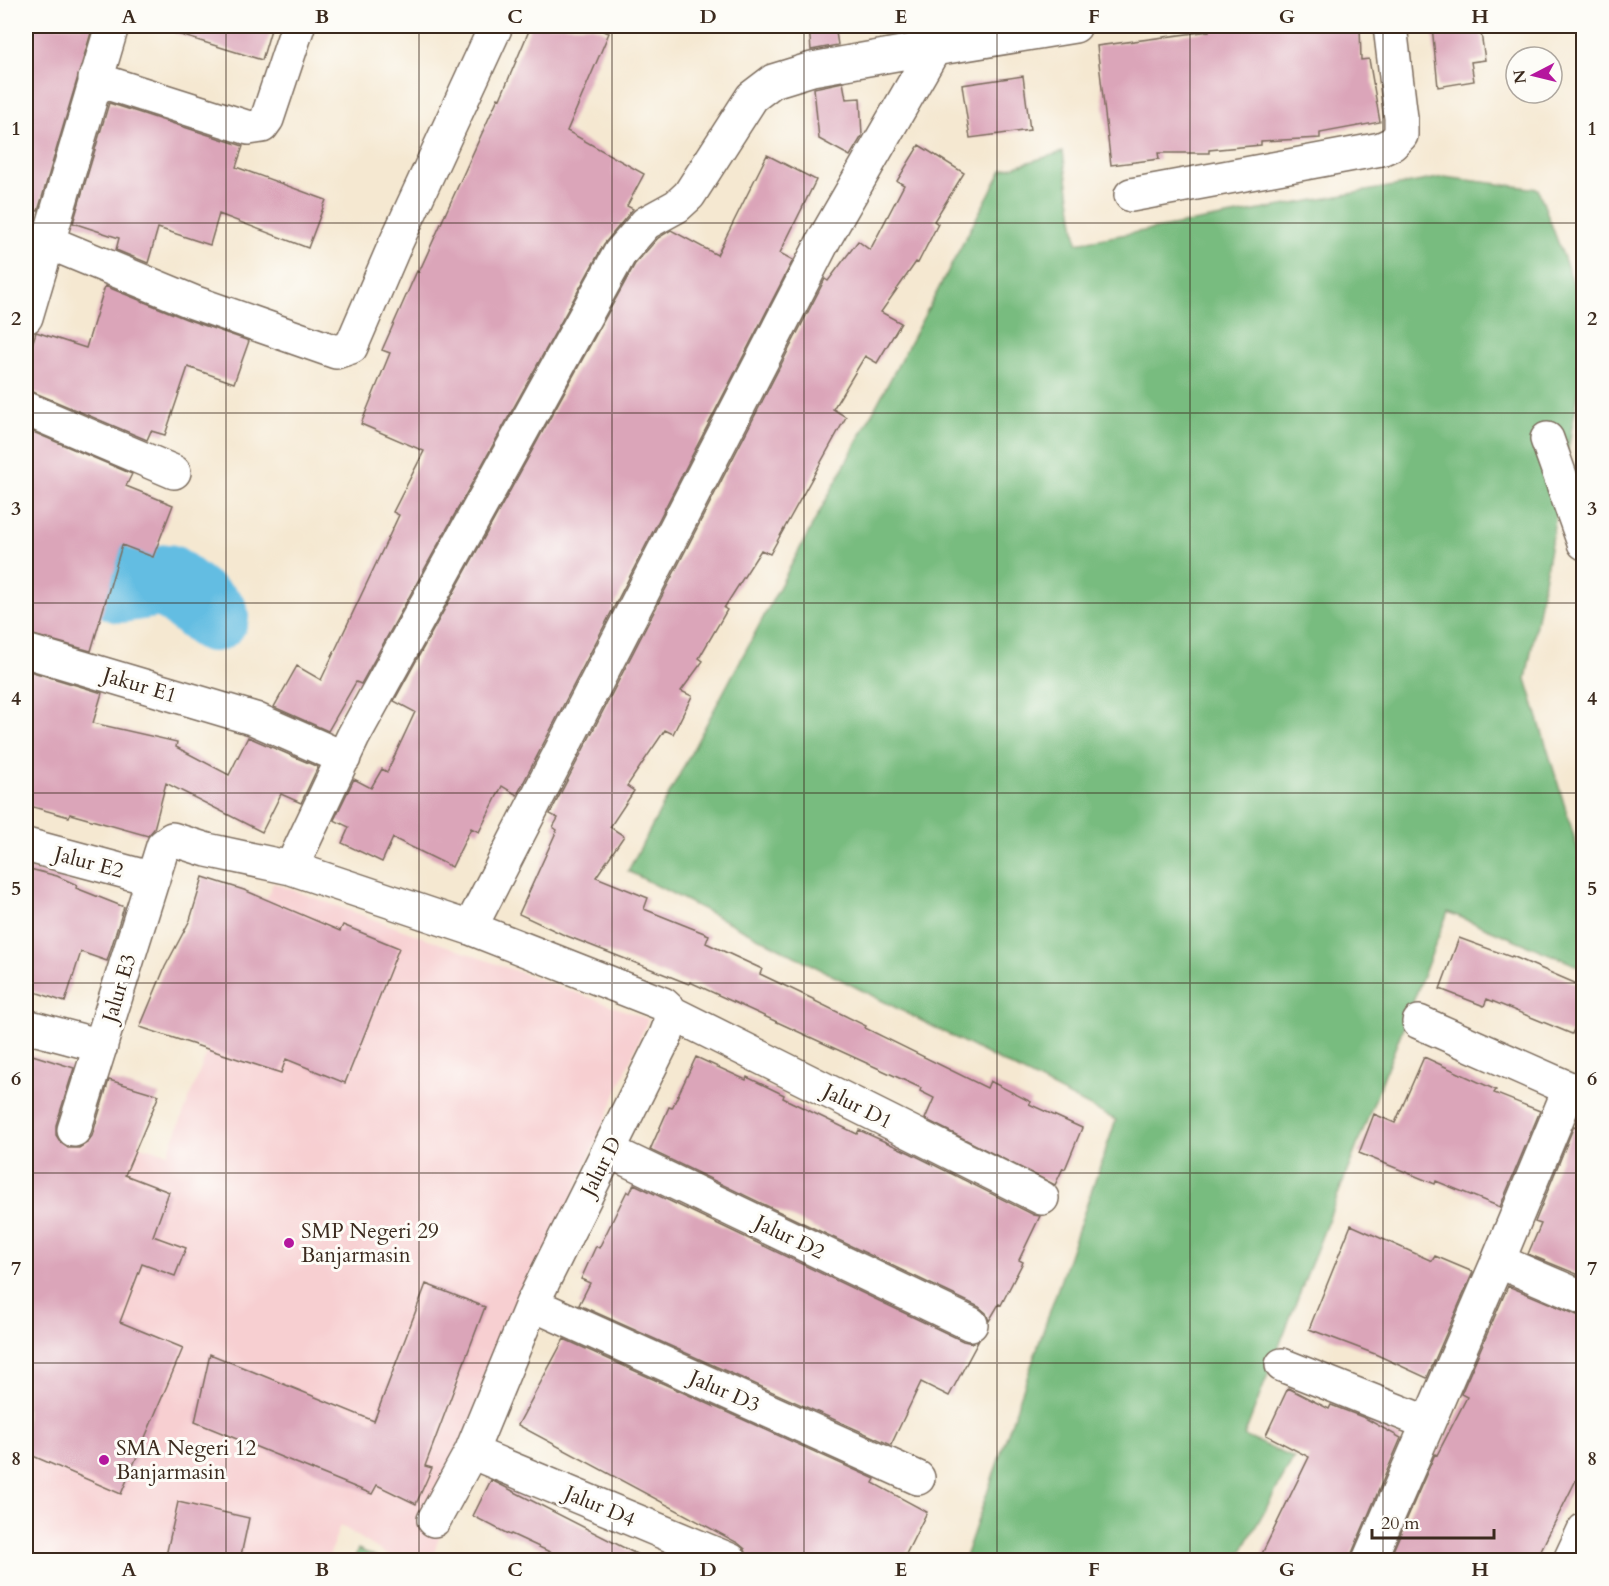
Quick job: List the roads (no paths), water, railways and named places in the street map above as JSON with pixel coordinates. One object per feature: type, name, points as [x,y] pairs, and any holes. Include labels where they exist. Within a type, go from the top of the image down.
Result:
[{"type":"street","points":[[26,317],[112,26]]},
{"type":"street","points":[[95,79],[249,128],[262,126],[267,119],[298,26]]},
{"type":"street","points":[[48,242],[194,302],[336,352],[351,347],[394,247],[496,26]]},
{"type":"street","points":[[674,1014],[663,1004],[470,928],[291,868],[353,738],[620,253],[646,223],[677,206],[689,195],[752,97],[772,81],[812,69],[1075,26]]},
{"type":"street","points":[[1131,195],[1381,149],[1392,144],[1401,135],[1401,118],[1390,26]]},
{"type":"street","points":[[470,928],[825,238],[934,50]]},
{"type":"street","points":[[26,409],[174,472]]},
{"type":"street","points":[[1547,439],[1584,543]]},
{"type":"street","name":"Jakur E1","points":[[26,651],[255,719],[344,758]]},
{"type":"street","name":"Jalur E3","points":[[74,1130],[163,846],[172,839],[207,850],[291,868]]},
{"type":"street","name":"Jalur E2","points":[[26,845],[153,879]]},
{"type":"street","name":"Jalur D","points":[[434,1520],[471,1452],[532,1304],[666,1035],[674,1014]]},
{"type":"street","name":"Jalur D1","points":[[674,1014],[1042,1198]]},
{"type":"street","points":[[1369,1560],[1498,1261],[1576,1092],[1419,1022]]},
{"type":"street","points":[[26,1026],[101,1046]]},
{"type":"street","name":"Jalur D2","points":[[609,1150],[971,1324]]},
{"type":"street","points":[[1498,1261],[1584,1298]]},
{"type":"street","name":"Jalur D3","points":[[532,1304],[918,1478]]},
{"type":"street","points":[[1282,1365],[1428,1424]]},
{"type":"street","name":"Jalur D4","points":[[471,1452],[730,1560]]},
{"type":"street","points":[[1570,1560],[1584,1530]]},
{"type":"waterway","points":[[26,533],[91,553],[101,572],[121,587],[167,580],[213,616]]},
{"type":"place","name":"SMP Negeri 29 Banjarmasin","points":[[289,1243]]},
{"type":"place","name":"SMA Negeri 12 Banjarmasin","points":[[104,1460]]}]
